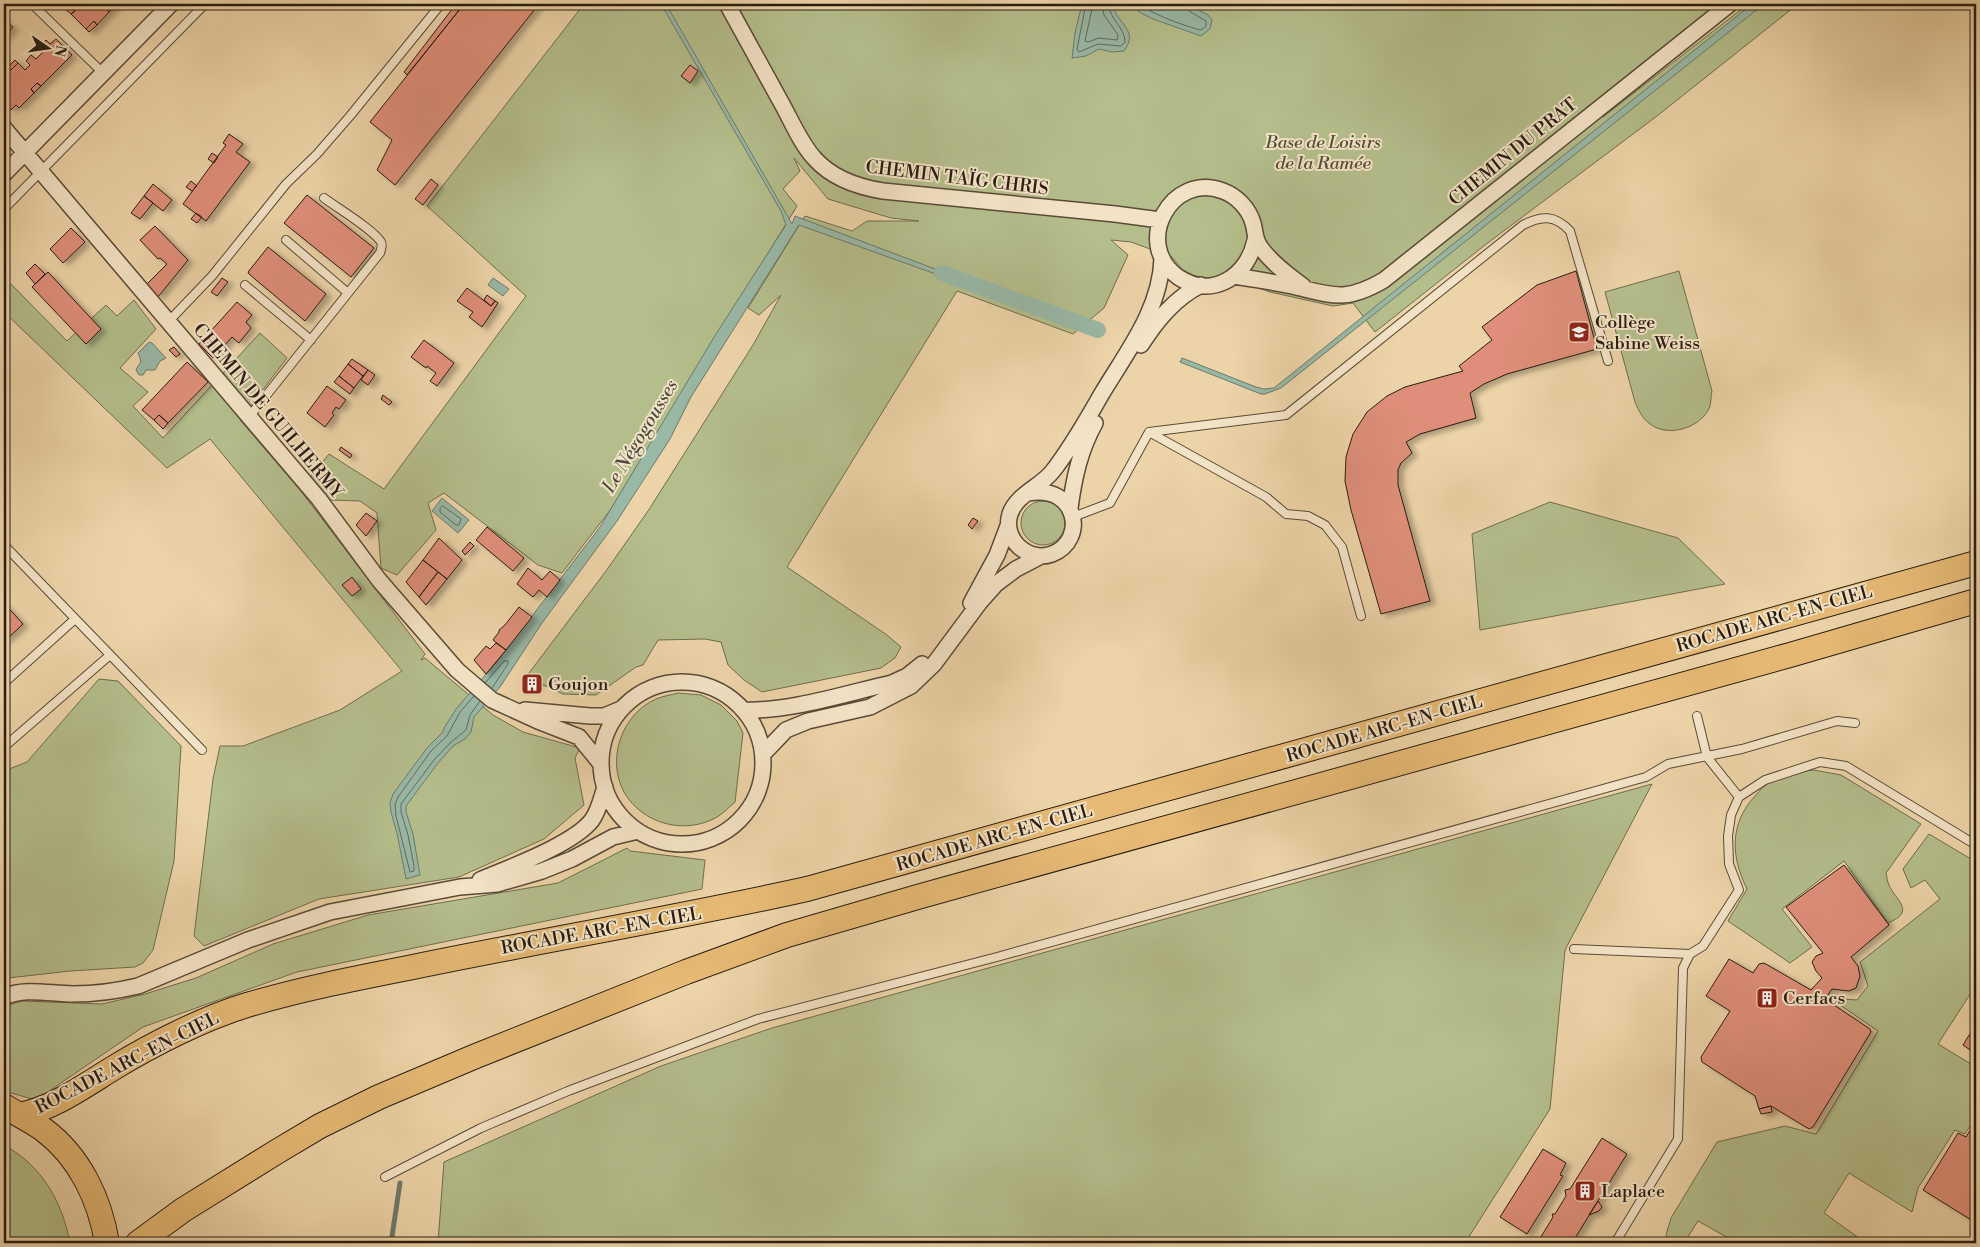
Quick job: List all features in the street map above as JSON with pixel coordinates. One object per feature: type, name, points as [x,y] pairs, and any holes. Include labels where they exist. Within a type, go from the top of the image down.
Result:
[{"type":"highway","name":"ROCADE ARC-EN-CIEL","points":[[12,1111],[37,1111],[65,1098],[116,1066],[161,1042],[245,1006],[287,994],[415,966],[711,911],[807,889],[1976,563]]},
{"type":"highway","name":"ROCADE ARC-EN-CIEL","points":[[138,1243],[183,1210],[320,1126],[379,1097],[686,972],[787,935],[931,893],[1790,655],[1976,601]]},
{"type":"highway","points":[[12,1111],[51,1136],[82,1172],[99,1208],[107,1243]]},
{"type":"street","points":[[4,174],[171,4]]},
{"type":"street","name":"CHEMIN TAÏG CHRIS","points":[[727,4],[800,138],[815,159],[830,172],[841,178],[856,185],[883,191],[1160,220]]},
{"type":"street","name":"CHEMIN DU PRAT","points":[[1234,276],[1306,289],[1326,295],[1338,296],[1369,289],[1384,280],[1730,4]]},
{"type":"street","name":"CHEMIN DE GUILHERMY","points":[[4,128],[319,499],[379,580],[457,670],[492,700],[579,737],[590,748],[601,764]]},
{"type":"street","points":[[1208,188],[1224,191],[1237,198],[1247,210],[1254,224],[1255,240],[1249,260],[1234,276],[1224,282],[1213,285],[1201,285],[1178,277],[1169,268],[1162,258],[1158,246],[1158,233],[1160,220],[1168,207],[1179,196],[1193,189],[1208,188]]},
{"type":"street","name":"CHEMIN DU PRAT","points":[[1255,240],[1272,261],[1306,289]]},
{"type":"street","points":[[762,754],[786,730],[808,721],[870,707],[910,686],[934,664],[980,602],[996,584],[1041,556],[1057,551],[1069,540],[1073,529],[1071,513],[1074,477],[1088,436],[1136,345],[1155,298],[1162,274],[1162,258]]},
{"type":"street","points":[[744,710],[781,708],[892,683],[907,676],[923,664],[973,600],[998,555],[1013,506],[1054,470],[1136,345],[1159,318],[1178,300],[1201,285]]},
{"type":"street","points":[[1029,493],[1041,491],[1052,493],[1062,499],[1071,513]]},
{"type":"street","points":[[1008,526],[1012,538],[1019,548],[1029,554],[1041,556]]},
{"type":"street","points":[[672,682],[692,682],[711,687],[729,696],[744,710],[758,735],[762,754],[762,779],[753,802],[740,820],[722,833],[702,842],[680,844],[658,840],[638,831],[612,805],[604,788],[601,764],[603,744],[610,726],[621,709],[636,696],[653,687],[672,682]]},
{"type":"street","name":"CHEMIN DE GUILHERMY","points":[[512,708],[590,716],[604,716],[621,709]]},
{"type":"street","points":[[460,887],[532,858],[582,830],[592,820],[599,807],[604,788]]},
{"type":"street","points":[[4,997],[24,991],[74,994],[120,990],[138,986],[248,940],[330,912],[460,887],[497,884],[542,871],[572,859],[613,837],[638,831]]},
{"type":"lane","points":[[32,4],[103,73]]},
{"type":"lane","points":[[4,209],[205,4]]},
{"type":"lane","points":[[168,322],[212,276],[286,184],[350,116],[441,4]]},
{"type":"lane","points":[[249,417],[380,253],[381,242],[374,234],[324,198]]},
{"type":"lane","points":[[1149,432],[1286,416],[1523,225],[1534,220],[1547,218],[1562,222],[1570,231],[1608,362]]},
{"type":"lane","points":[[286,240],[348,293]]},
{"type":"lane","points":[[245,285],[311,340]]},
{"type":"lane","points":[[1071,513],[1110,503],[1149,432]]},
{"type":"lane","points":[[1149,432],[1266,497],[1286,514],[1308,516],[1324,525],[1342,548],[1361,616]]},
{"type":"lane","points":[[4,545],[202,750]]},
{"type":"lane","points":[[4,683],[75,619]]},
{"type":"lane","points":[[4,746],[110,654]]},
{"type":"lane","points":[[1696,716],[1707,757],[1739,796]]},
{"type":"lane","points":[[385,1177],[481,1128],[568,1091],[758,1019],[997,957],[1646,777],[1668,764],[1742,749],[1837,721],[1855,723]]},
{"type":"lane","points":[[1614,1243],[1678,1139],[1683,968],[1690,954],[1703,946],[1739,890],[1729,864],[1728,836],[1731,815],[1739,796],[1765,780],[1820,762],[1846,766],[1976,845]]},
{"type":"lane","points":[[1574,949],[1690,954]]},
{"type":"green space","name":"Base de Loisirs de la Ramée","points":[[584,4],[1742,4],[1603,117],[1748,4],[1798,4],[1657,116],[1485,245],[1375,332],[1353,303],[1333,306],[1270,292],[1222,275],[1209,278],[1195,276],[1183,270],[1172,257],[1131,242],[1111,240],[1128,255],[1104,308],[1073,334],[957,291],[787,567],[887,635],[901,647],[895,658],[881,668],[762,692],[744,680],[728,665],[721,642],[705,639],[658,640],[643,665],[636,667],[596,695],[563,694],[526,677],[606,571],[648,511],[753,345],[781,295],[759,315],[748,308],[805,216],[852,231],[867,221],[919,221],[891,218],[828,199],[794,158],[800,171],[783,189],[797,206],[611,509],[562,573],[538,565],[444,493],[428,503],[436,530],[397,575],[381,568],[377,513],[360,501],[330,500],[310,477],[329,454],[384,489],[526,296],[427,206]]},
{"type":"green space","points":[[1679,271],[1712,391],[1710,406],[1700,420],[1684,428],[1666,430],[1657,428],[1647,422],[1635,402],[1605,292]]},
{"type":"green space","points":[[4,277],[67,341],[106,305],[117,316],[134,300],[156,329],[120,368],[148,392],[133,406],[163,438],[260,333],[287,358],[240,420],[300,490],[425,654],[421,660],[425,658],[493,715],[523,732],[580,748],[575,758],[584,805],[544,839],[459,877],[319,899],[204,946],[194,936],[213,779],[220,746],[243,746],[340,710],[402,671],[210,439],[167,468],[4,312]]},
{"type":"green space","points":[[1047,501],[1059,507],[1064,514],[1064,532],[1059,539],[1052,544],[1039,545],[1031,542],[1024,535],[1021,519],[1024,511],[1031,504]]},
{"type":"green space","points":[[1550,502],[1678,538],[1725,584],[1480,630],[1472,534]]},
{"type":"green space","points":[[99,679],[118,681],[181,746],[174,861],[153,950],[143,963],[135,967],[70,971],[4,980],[4,771],[27,762]]},
{"type":"green space","points":[[678,693],[701,695],[721,705],[737,721],[743,733],[735,802],[717,817],[705,822],[679,826],[666,824],[654,819],[632,803],[624,792],[617,766],[617,752],[621,739],[626,726],[634,715],[656,699]]},
{"type":"green space","points":[[1814,770],[1841,775],[1921,824],[1886,873],[1889,885],[1902,905],[1903,910],[1897,919],[1888,923],[1844,861],[1782,909],[1812,947],[1790,963],[1728,921],[1747,889],[1738,865],[1735,841],[1741,818],[1763,787],[1782,776]]},
{"type":"green space","points":[[1652,784],[1565,950],[1550,1109],[1465,1243],[438,1243],[444,1162],[661,1066],[772,1028]]},
{"type":"green space","points":[[1929,834],[1976,862],[1976,985],[1938,1044],[1976,1067],[1976,1124],[1972,1123],[1965,1134],[1955,1130],[1918,1188],[1912,1212],[1849,1173],[1824,1213],[1866,1243],[1737,1243],[1698,1221],[1684,1243],[1671,1243],[1666,1235],[1671,1218],[1717,1142],[1785,1126],[1816,1134],[1878,1031],[1830,998],[1857,1000],[1868,986],[1860,962],[1940,899],[1925,880],[1911,888],[1903,869]]},
{"type":"green space","points":[[627,848],[630,851],[705,860],[702,889],[297,972],[143,1027],[36,1100],[4,1091],[5,1006],[23,1001],[102,1004],[145,994],[196,978],[273,944],[368,915],[558,883]]},
{"type":"green space","points":[[4,1145],[29,1163],[48,1186],[62,1213],[70,1243],[4,1243]]},
{"type":"water","points":[[661,4],[666,4],[792,224],[795,216],[1067,319],[1099,328],[1097,332],[799,225],[691,397],[670,439],[617,521],[542,623],[500,687],[474,717],[471,732],[465,739],[453,746],[438,763],[406,806],[420,875],[406,879],[391,812],[390,803],[393,794],[427,748],[443,732],[456,709],[500,658],[600,527],[716,334],[786,225],[781,211]]},
{"type":"water","points":[[1082,4],[1113,4],[1118,17],[1128,32],[1128,44],[1124,51],[1112,52],[1099,49],[1086,56],[1072,58],[1075,33]]},
{"type":"water","points":[[1135,4],[1192,4],[1193,7],[1208,15],[1212,20],[1210,29],[1201,36],[1153,19],[1139,12]]},
{"type":"water","points":[[1752,4],[1764,4],[1281,388],[1261,394],[1180,362],[1182,358],[1256,387],[1264,389],[1274,388]]},
{"type":"water","points":[[493,278],[509,289],[503,296],[488,285]]},
{"type":"water","points":[[149,342],[166,358],[160,361],[155,370],[146,370],[143,375],[139,375],[136,370],[141,361],[138,353]]},
{"type":"water","points":[[442,498],[469,520],[458,533],[432,511]]},
{"type":"building","points":[[60,4],[67,4],[75,11],[71,14]]},
{"type":"building","points":[[67,4],[111,4],[106,9],[109,12],[97,25],[94,21],[86,29],[71,14],[75,11]]},
{"type":"building","points":[[111,4],[117,5],[109,12],[106,9]]},
{"type":"building","points":[[456,4],[464,4],[407,75],[404,72]]},
{"type":"building","points":[[464,4],[539,4],[395,185],[377,170],[392,140],[370,122]]},
{"type":"building","points":[[4,20],[13,27],[4,39]]},
{"type":"building","points":[[94,21],[97,25],[89,32],[86,29]]},
{"type":"building","points":[[56,39],[72,55],[41,86],[37,83],[31,89],[34,93],[19,108],[16,105],[11,110],[4,101],[4,71],[8,67],[11,70],[18,63],[25,70],[30,65],[26,61],[31,55],[36,59],[45,50],[41,46],[46,40],[50,44]]},
{"type":"building","points":[[15,60],[18,63],[11,70],[8,67]]},
{"type":"building","points":[[690,65],[698,71],[690,83],[681,76]]},
{"type":"building","points":[[37,83],[41,86],[34,93],[31,89]]},
{"type":"building","points":[[229,134],[243,144],[236,152],[250,162],[206,221],[183,204],[226,145],[223,143]]},
{"type":"building","points":[[212,153],[218,157],[214,163],[208,159]]},
{"type":"building","points":[[431,179],[438,185],[423,205],[415,199]]},
{"type":"building","points":[[191,181],[197,186],[192,191],[186,187]]},
{"type":"building","points":[[153,184],[172,200],[163,211],[144,196]]},
{"type":"building","points":[[307,195],[374,248],[351,277],[284,223]]},
{"type":"building","points":[[144,196],[153,203],[140,219],[131,213]]},
{"type":"building","points":[[196,213],[202,217],[197,223],[191,219]]},
{"type":"building","points":[[155,226],[188,260],[158,297],[147,284],[167,264],[160,258],[158,259],[140,240]]},
{"type":"building","points":[[71,228],[85,242],[63,263],[50,249]]},
{"type":"building","points":[[268,247],[326,294],[305,321],[248,272]]},
{"type":"building","points":[[35,264],[45,274],[35,284],[26,273]]},
{"type":"building","name":"Collège Sabine Weiss","points":[[1576,271],[1597,349],[1507,374],[1484,384],[1470,393],[1476,418],[1420,434],[1406,442],[1412,453],[1401,463],[1398,470],[1398,485],[1430,601],[1381,614],[1351,510],[1345,481],[1346,457],[1353,434],[1367,412],[1387,396],[1405,387],[1463,371],[1459,366],[1492,340],[1482,327],[1537,285]]},
{"type":"building","points":[[48,272],[101,329],[86,344],[32,287]]},
{"type":"building","points":[[222,278],[228,282],[217,296],[211,292]]},
{"type":"building","points":[[467,288],[491,306],[495,301],[498,303],[482,327],[469,317],[473,312],[457,301]]},
{"type":"building","points":[[487,295],[495,301],[491,306],[484,300]]},
{"type":"building","points":[[237,302],[252,315],[246,322],[251,328],[239,343],[232,337],[213,358],[199,344]]},
{"type":"building","points":[[424,340],[454,363],[437,386],[430,381],[436,373],[411,357]]},
{"type":"building","points":[[174,347],[180,354],[176,357],[169,350]]},
{"type":"building","points":[[352,359],[368,370],[363,376],[348,364]]},
{"type":"building","points":[[187,362],[208,382],[168,423],[159,415],[154,420],[142,410]]},
{"type":"building","points":[[348,364],[363,376],[354,388],[339,376]]},
{"type":"building","points":[[368,370],[375,375],[368,385],[361,380]]},
{"type":"building","points":[[339,376],[354,388],[350,394],[334,382]]},
{"type":"building","points":[[327,386],[346,400],[339,409],[336,407],[332,413],[334,415],[325,427],[307,413]]},
{"type":"building","points":[[383,395],[392,402],[389,405],[381,399]]},
{"type":"building","points":[[159,415],[168,423],[163,429],[154,420]]},
{"type":"building","points":[[341,447],[352,455],[350,458],[339,450]]},
{"type":"building","points":[[366,513],[377,521],[366,536],[356,525]]},
{"type":"building","points":[[973,518],[978,521],[972,529],[968,525]]},
{"type":"building","points":[[487,527],[524,558],[513,571],[476,540]]},
{"type":"building","points":[[439,538],[462,560],[447,579],[423,560]]},
{"type":"building","points":[[470,542],[474,546],[465,555],[462,551]]},
{"type":"building","points":[[423,560],[438,572],[419,597],[406,582]]},
{"type":"building","points":[[528,568],[542,580],[550,571],[560,580],[547,597],[539,590],[533,597],[517,584]]},
{"type":"building","points":[[438,572],[447,579],[426,605],[419,597]]},
{"type":"building","points":[[352,577],[361,589],[352,596],[342,585]]},
{"type":"building","points":[[4,603],[23,624],[4,642]]},
{"type":"building","points":[[519,607],[532,617],[506,650],[493,640]]},
{"type":"building","points":[[496,643],[506,650],[486,674],[474,660],[486,646],[490,649]]},
{"type":"building","name":"Goujon","points":[[528,681],[537,682],[536,688],[527,686]]},
{"type":"building","name":"Cerfacs","points":[[1844,865],[1889,925],[1851,957],[1858,966],[1860,976],[1856,988],[1849,991],[1832,989],[1825,999],[1870,1029],[1871,1032],[1813,1127],[1809,1129],[1771,1106],[1759,1109],[1755,1096],[1702,1062],[1701,1057],[1730,1011],[1706,996],[1729,959],[1753,973],[1759,964],[1764,963],[1811,990],[1822,978],[1812,962],[1816,956],[1823,953],[1786,907]]},
{"type":"building","points":[[1976,1024],[1976,1054],[1963,1045]]},
{"type":"building","points":[[1771,1106],[1772,1112],[1761,1114],[1759,1109]]},
{"type":"building","points":[[1974,1124],[1976,1125],[1976,1223],[1923,1190],[1958,1133],[1966,1137]]},
{"type":"building","name":"Laplace","points":[[1602,1138],[1627,1154],[1572,1243],[1544,1243],[1539,1240],[1553,1217],[1552,1214],[1555,1214],[1566,1196],[1565,1190],[1570,1189]]},
{"type":"building","points":[[1543,1149],[1566,1163],[1560,1175],[1563,1176],[1527,1234],[1500,1217]]},
{"type":"building","points":[[1598,1201],[1602,1207],[1599,1211],[1589,1215]]},
{"type":"waterway","points":[[942,273],[1098,330]]},
{"type":"waterway","name":"Le Négogousses","points":[[391,1243],[400,1183]]},
{"type":"place","name":"Collège Sabine Weiss","points":[[1579,332]]},
{"type":"place","name":"Goujon","points":[[532,684]]},
{"type":"place","name":"Cerfacs","points":[[1767,998]]},
{"type":"place","name":"Laplace","points":[[1585,1191]]}]
